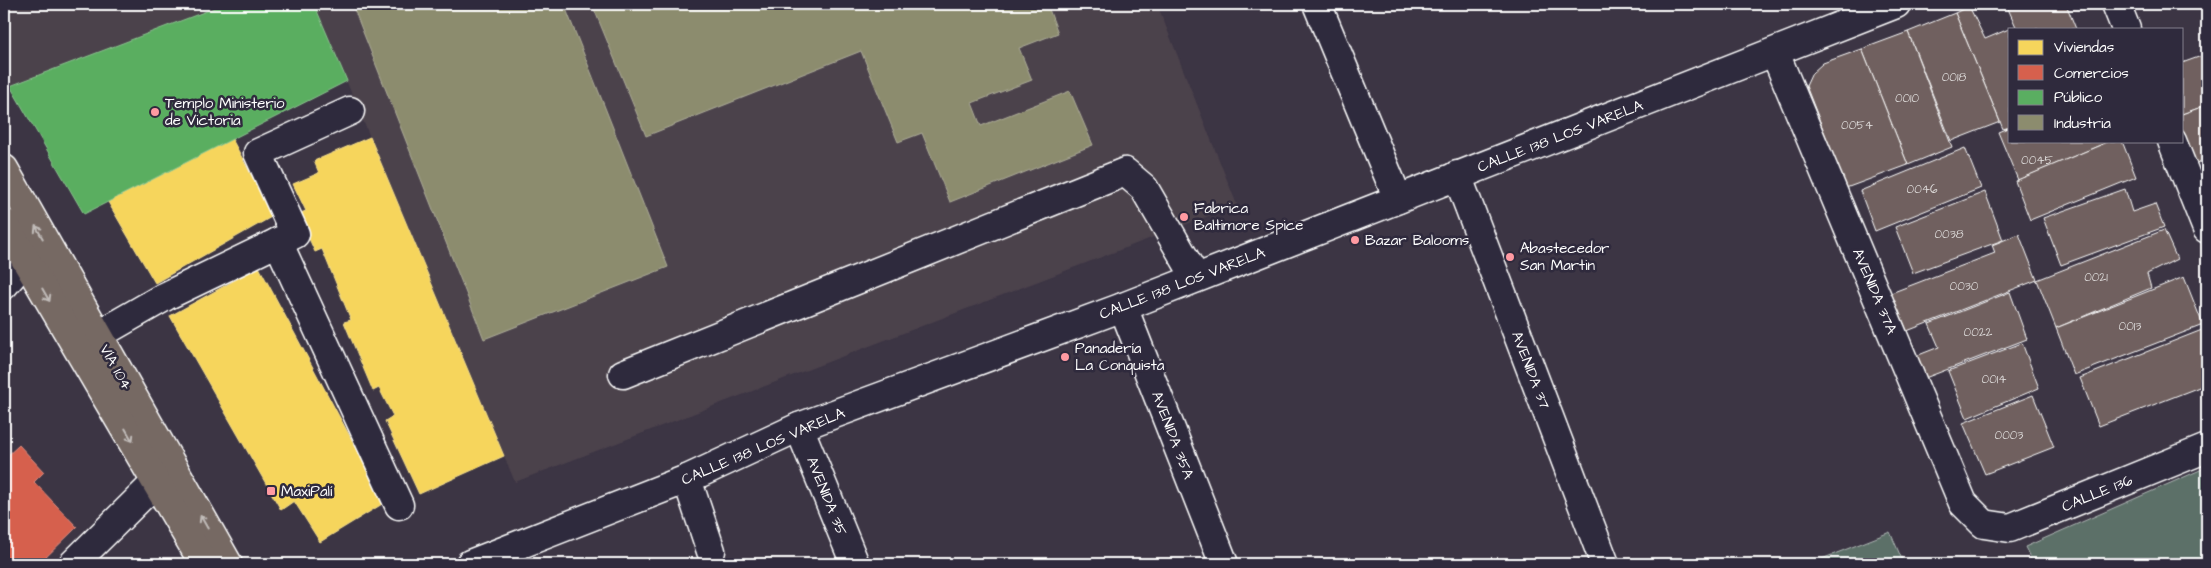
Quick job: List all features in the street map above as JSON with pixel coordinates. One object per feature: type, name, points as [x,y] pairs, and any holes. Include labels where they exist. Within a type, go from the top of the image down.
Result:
[{"type":"main road","name":"VÍA 104","points":[[4,169],[228,564]]},
{"type":"main road","name":"VÍA 104","points":[[4,223],[204,564]]},
{"type":"street","points":[[1317,4],[1398,198]]},
{"type":"street","name":"CALLE 138 LOS VARELA","points":[[470,564],[687,479],[799,427],[1123,307],[1896,4]]},
{"type":"street","points":[[2116,4],[2126,28]]},
{"type":"street","name":"AVENIDA 37A","points":[[1775,52],[1963,503],[1984,524]]},
{"type":"street","points":[[98,335],[166,296],[295,234],[258,153],[350,111]]},
{"type":"street","points":[[2172,142],[2207,229]]},
{"type":"street","points":[[623,374],[1125,172],[1144,188],[1196,278]]},
{"type":"street","name":"AVENIDA 37","points":[[1457,176],[1605,564]]},
{"type":"street","points":[[278,242],[399,505]]},
{"type":"street","points":[[4,285],[26,260]]},
{"type":"street","name":"AVENIDA 35A","points":[[1123,307],[1224,564]]},
{"type":"street","name":"AVENIDA 35","points":[[799,427],[855,564]]},
{"type":"street","name":"CALLE 136","points":[[1984,524],[2010,528],[2207,448]]},
{"type":"street","points":[[687,479],[711,552]]},
{"type":"street","points":[[73,564],[156,482]]},
{"type":"shaded area","points":[[4,4],[225,4],[10,86],[4,75]]},
{"type":"shaded area","points":[[314,4],[1157,4],[1237,205],[515,482]]},
{"type":"green space","points":[[2207,467],[2207,564],[2033,564],[2025,547]]},
{"type":"green space","points":[[1890,532],[1904,564],[1809,564]]},
{"type":"building: Viviendas","points":[[370,137],[504,456],[419,494],[385,421],[393,416],[379,388],[373,391],[344,322],[351,320],[322,249],[315,252],[298,214],[306,211],[293,184],[319,173],[314,161]]},
{"type":"building: Viviendas","points":[[232,139],[273,216],[155,283],[108,202]]},
{"type":"building: Viviendas","points":[[259,267],[362,459],[368,457],[392,498],[320,542],[294,501],[281,510],[170,316]]},
{"type":"building: Comercios","points":[[19,445],[44,472],[34,482],[77,527],[39,564],[4,564],[4,459]]},
{"type":"building: Público","name":"Templo Ministerio de Victoria","points":[[225,4],[314,4],[347,81],[84,214],[10,86]]},
{"type":"building: Industria","points":[[352,4],[564,4],[668,267],[484,339]]},
{"type":"building: Industria","points":[[592,4],[1047,4],[1058,33],[1019,48],[1032,80],[972,103],[981,126],[1070,91],[1093,145],[950,202],[922,133],[898,142],[861,51],[646,136]]},
{"type":"building: Otros","points":[[2006,4],[2066,4],[2076,28],[2017,28]]},
{"type":"building: Otros","points":[[1969,6],[1985,39],[2008,29],[2008,128],[2003,129],[1955,13]]},
{"type":"building: Otros","points":[[1955,13],[2000,122],[1951,141],[1908,32]]},
{"type":"building: Otros","points":[[1908,32],[1952,147],[1908,165],[1862,49]]},
{"type":"building: Otros","points":[[1862,49],[1908,165],[1846,188],[1806,86],[1812,73],[1823,63]]},
{"type":"building: Otros","points":[[2207,54],[2207,105],[2184,113],[2184,62]]},
{"type":"building: Otros","points":[[2207,105],[2207,159],[2191,165],[2182,142],[2184,142],[2184,113]]},
{"type":"building: Otros","points":[[2008,128],[2008,142],[2108,142],[2018,180],[1998,132]]},
{"type":"building: Otros","points":[[2108,142],[2122,142],[2136,177],[2030,220],[2015,181]]},
{"type":"building: Otros","points":[[1965,148],[1981,188],[1875,231],[1860,191]]},
{"type":"building: Otros","points":[[2125,189],[2132,212],[2155,204],[2164,227],[2061,265],[2043,218]]},
{"type":"building: Otros","points":[[1985,192],[2003,240],[1913,273],[1895,227]]},
{"type":"building: Otros","points":[[2164,230],[2177,259],[2147,274],[2151,288],[2056,328],[2037,280]]},
{"type":"building: Otros","points":[[2019,234],[2037,280],[1907,331],[1891,293],[1995,253],[1992,245]]},
{"type":"building: Otros","points":[[2184,277],[2203,325],[2074,375],[2056,328]]},
{"type":"building: Otros","points":[[2010,292],[2027,339],[1925,378],[1916,356],[1939,347],[1929,324]]},
{"type":"building: Otros","points":[[2207,328],[2207,384],[2099,426],[2080,378]]},
{"type":"building: Otros","points":[[2022,343],[2039,388],[1967,418],[1948,371]]},
{"type":"building: Otros","points":[[2033,395],[2054,447],[1985,474],[1963,423]]},
{"type":"place","name":"Templo Ministerio de Victoria","points":[[155,112]]},
{"type":"place","name":"Fabrica Baltimore Spice","points":[[1184,217]]},
{"type":"place","name":"Bazar Balooms","points":[[1355,240]]},
{"type":"place","name":"Abastecedor San Martin","points":[[1510,257]]},
{"type":"place","name":"Panadería La Conquista","points":[[1065,357]]},
{"type":"place","name":"MaxiPalí","points":[[271,491]]}]
